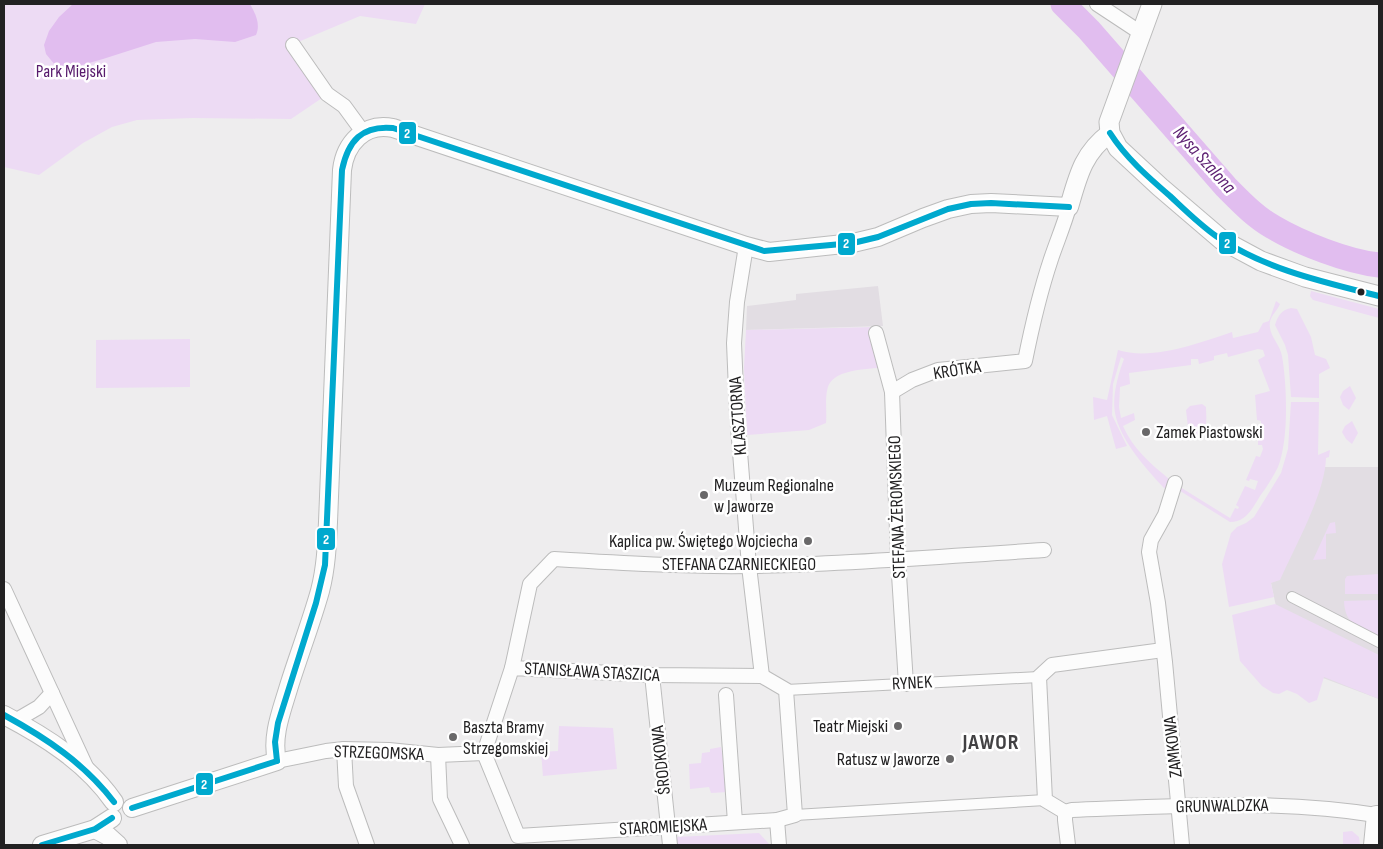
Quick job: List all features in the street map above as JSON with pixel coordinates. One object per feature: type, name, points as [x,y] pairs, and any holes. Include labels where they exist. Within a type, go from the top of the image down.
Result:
[{"type":"main road","points":[[1152,4],[1109,122],[1110,132],[1118,148],[1222,240],[1261,261],[1305,277],[1379,296]]},
{"type":"street","points":[[1097,4],[1140,38]]},
{"type":"street","points":[[293,45],[327,94],[344,106],[357,138]]},
{"type":"street","points":[[277,761],[274,745],[278,727],[295,667],[320,592],[326,558],[342,170],[345,156],[357,138],[375,128],[393,128],[746,246],[770,252],[853,243],[878,237],[923,218],[971,204],[991,203],[1069,207],[1085,159],[1096,144],[1110,132]]},
{"type":"street","name":"KRÓTKA","points":[[892,392],[912,380],[938,370],[1025,361],[1033,322],[1069,207]]},
{"type":"street","name":"KLASZTORNA","points":[[746,246],[737,302],[734,343],[737,414],[749,566],[762,676]]},
{"type":"street","name":"STEFANA ŻEROMSKIEGO","points":[[876,333],[892,392],[898,559],[906,684]]},
{"type":"street","name":"ZAMKOWA","points":[[1175,483],[1165,515],[1150,540],[1149,552],[1158,603],[1180,806],[1182,845]]},
{"type":"street","name":"STEFANA CZARNIECKIEGO","points":[[512,668],[530,584],[554,559],[637,564],[749,566],[856,563],[1044,550]]},
{"type":"street","points":[[4,589],[89,771],[116,814],[119,845]]},
{"type":"street","points":[[1292,597],[1379,642]]},
{"type":"street","points":[[1045,800],[1039,677],[1052,665],[1163,650]]},
{"type":"street","name":"STANISŁAWA STASZICA","points":[[484,753],[512,668],[652,675],[762,676]]},
{"type":"street","name":"ŚRODKOWA","points":[[652,675],[670,845]]},
{"type":"street","points":[[762,676],[786,690],[795,814]]},
{"type":"street","name":"RYNEK","points":[[786,690],[1039,677]]},
{"type":"street","points":[[9,718],[39,707],[52,693]]},
{"type":"street","points":[[726,695],[735,822]]},
{"type":"street","points":[[9,718],[74,759],[89,771]]},
{"type":"street","points":[[344,749],[346,786],[367,845]]},
{"type":"street","name":"STRZEGOMSKA","points":[[116,814],[123,800],[132,808],[277,761],[326,751],[344,749],[389,750],[438,755],[484,753]]},
{"type":"street","name":"STAROMIEJSKA","points":[[484,753],[518,836],[777,820]]},
{"type":"street","points":[[438,755],[440,799],[462,845]]},
{"type":"street","points":[[779,845],[777,820],[795,814],[1045,800],[1065,812],[1064,820],[1068,845]]},
{"type":"street","name":"GRUNWALDZKA","points":[[1065,812],[1072,810],[1180,806],[1286,805],[1378,815]]},
{"type":"street","points":[[42,845],[95,829],[116,814]]},
{"type":"street","points":[[1374,845],[1378,815]]},
{"type":"street","points":[[95,829],[119,845]]},
{"type":"shaded area","points":[[73,4],[250,4],[257,19],[258,27],[256,35],[235,42],[195,39],[156,42],[75,67],[64,68],[55,65],[46,54],[44,45],[49,31],[59,17]]},
{"type":"shaded area","points":[[878,286],[883,326],[746,330],[747,306],[796,300],[796,294]]},
{"type":"shaded area","points":[[1312,467],[1379,467],[1379,699],[1323,678],[1277,611],[1271,583]]},
{"type":"green space","name":"Park Miejski","points":[[4,4],[425,4],[416,24],[360,16],[291,45],[325,96],[291,119],[193,118],[137,120],[112,127],[83,143],[39,175],[4,167]]},
{"type":"green space","points":[[1311,291],[1379,309],[1379,318],[1313,300],[1310,296]]},
{"type":"green space","points":[[1276,301],[1280,304],[1271,318],[1270,324],[1272,335],[1281,352],[1284,368],[1286,412],[1282,455],[1278,467],[1251,510],[1240,520],[1230,522],[1177,489],[1180,487],[1230,518],[1235,508],[1238,509],[1239,507],[1236,505],[1245,486],[1255,490],[1258,481],[1246,480],[1256,456],[1260,457],[1263,449],[1262,445],[1258,445],[1258,428],[1261,427],[1261,421],[1257,420],[1255,395],[1270,391],[1258,360],[1265,356],[1263,350],[1258,349],[1228,357],[1227,353],[1214,356],[1214,360],[1199,364],[1198,359],[1191,359],[1191,365],[1129,373],[1130,384],[1120,387],[1119,407],[1121,418],[1134,413],[1135,420],[1123,426],[1137,449],[1169,479],[1167,489],[1164,488],[1135,454],[1118,423],[1114,406],[1115,393],[1124,359],[1121,357],[1113,384],[1112,415],[1127,446],[1116,449],[1107,416],[1094,420],[1093,397],[1107,400],[1118,350],[1131,353],[1160,352],[1232,332],[1233,338],[1258,332],[1263,323],[1269,321]]},
{"type":"green space","points":[[1291,308],[1297,309],[1311,337],[1315,355],[1326,359],[1330,368],[1319,374],[1319,398],[1291,397],[1288,355],[1275,325],[1280,314]]},
{"type":"green space","points":[[874,327],[885,367],[850,372],[835,378],[830,383],[827,391],[826,423],[809,430],[747,435],[744,368],[746,330]]},
{"type":"green space","points":[[190,339],[190,387],[96,388],[96,340]]},
{"type":"green space","points":[[1350,386],[1356,398],[1349,410],[1343,405],[1340,397],[1343,391]]},
{"type":"green space","points":[[1291,402],[1319,402],[1318,455],[1330,450],[1329,457],[1326,458],[1320,487],[1308,520],[1280,580],[1271,583],[1274,597],[1229,607],[1222,564],[1231,533],[1254,517],[1281,473],[1288,449]]},
{"type":"green space","points":[[1202,404],[1206,407],[1206,422],[1204,429],[1198,435],[1188,427],[1186,410],[1190,406]]},
{"type":"green space","points":[[1352,421],[1358,433],[1352,444],[1342,432],[1345,426]]},
{"type":"green space","points":[[1335,522],[1336,533],[1326,534],[1326,559],[1313,560],[1330,523]]},
{"type":"green space","points":[[1379,574],[1379,594],[1345,594],[1345,579],[1347,576]]},
{"type":"green space","points":[[1379,600],[1379,637],[1360,628],[1351,621],[1347,616],[1344,601]]},
{"type":"green space","points":[[1275,604],[1379,655],[1379,699],[1324,677],[1317,700],[1309,703],[1297,694],[1287,690],[1279,694],[1273,693],[1262,686],[1240,661],[1232,615]]},
{"type":"green space","points":[[559,726],[613,728],[617,769],[543,776],[541,752],[558,751]]},
{"type":"green space","points":[[721,747],[728,792],[711,793],[709,787],[690,789],[689,764],[701,763],[702,753]]},
{"type":"green space","points":[[1352,831],[1359,837],[1360,845],[1343,845],[1343,832]]},
{"type":"green space","points":[[759,833],[770,845],[675,845],[676,837]]},
{"type":"waterway","name":"Nysa Szalona","points":[[1063,4],[1089,30],[1226,187],[1254,214],[1273,227],[1310,245],[1339,256],[1379,265]]},
{"type":"transit line","name":"2","points":[[277,761],[275,742],[278,723],[316,603],[325,565],[342,170],[348,151],[358,137],[365,132],[373,129],[393,128],[764,251],[853,243],[878,237],[948,209],[971,204],[991,203],[1069,207]]},
{"type":"transit line","name":"2","points":[[1110,133],[1130,159],[1146,174],[1204,227],[1234,247],[1274,266],[1379,296]]},
{"type":"transit line","name":"2","points":[[4,715],[64,752],[90,775],[114,802]]},
{"type":"transit line","name":"2","points":[[132,808],[277,761]]},
{"type":"transit line","name":"2","points":[[42,845],[95,829],[112,818]]},
{"type":"place","name":"Zamek Piastowski","points":[[1146,432]]},
{"type":"place","name":"Muzeum Regionalne w Jaworze","points":[[704,495]]},
{"type":"place","name":"Kaplica pw. Świętego Wojciecha","points":[[808,541]]},
{"type":"place","name":"Teatr Miejski","points":[[898,726]]},
{"type":"place","name":"Baszta Bramy Strzegomskiej","points":[[453,737]]},
{"type":"place","name":"Ratusz w Jaworze","points":[[950,759]]},
{"type":"district","name":"JAWOR","points":[[991,742]]}]
